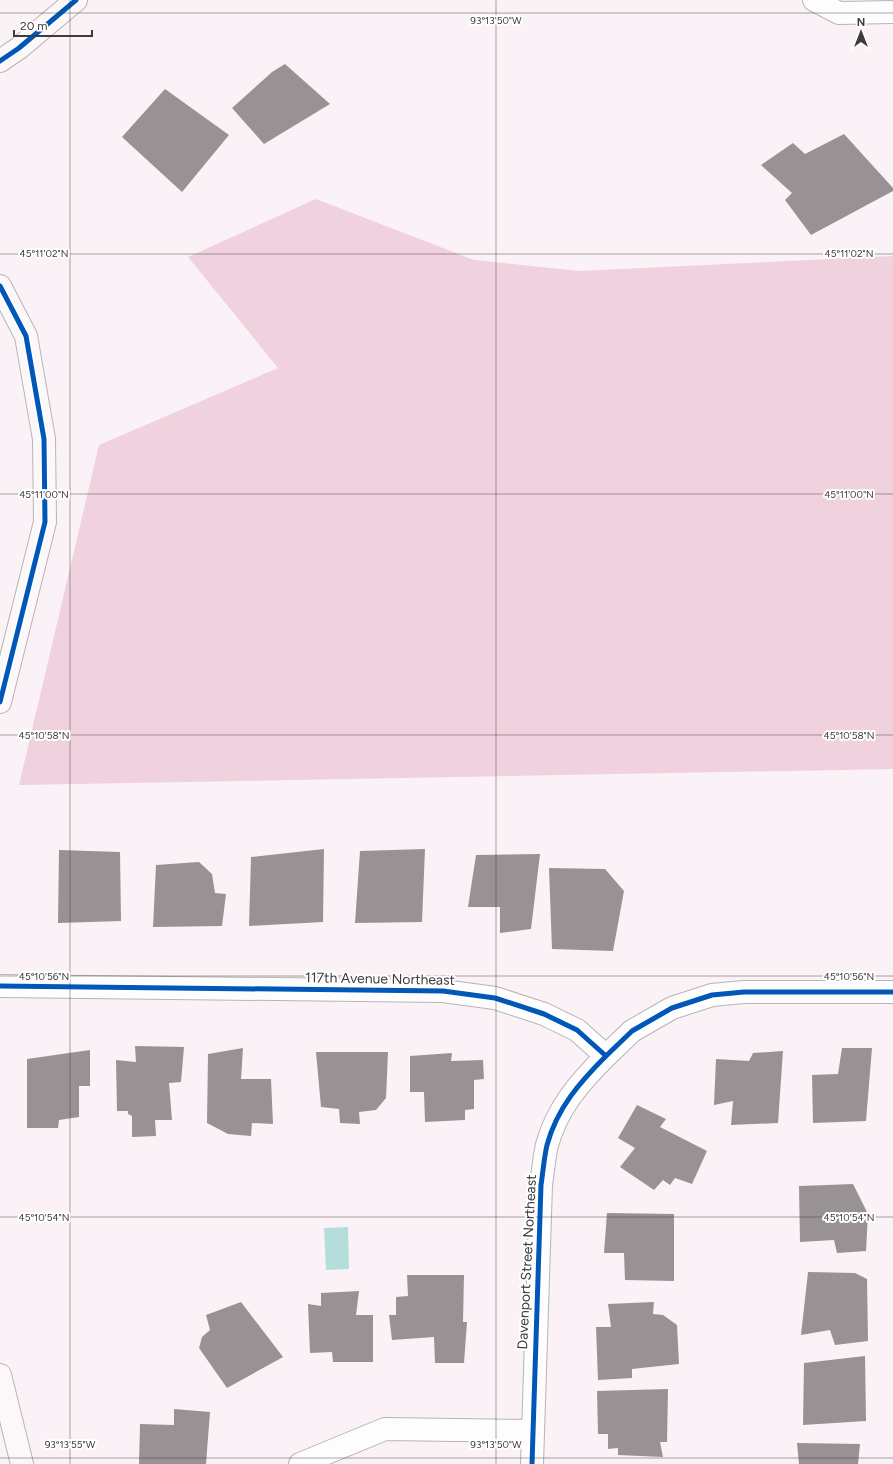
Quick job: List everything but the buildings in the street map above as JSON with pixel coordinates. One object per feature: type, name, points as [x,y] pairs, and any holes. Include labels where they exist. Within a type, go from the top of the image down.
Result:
[{"type":"street","points":[[0,61],[19,48],[76,0]]},
{"type":"street","points":[[814,0],[838,13],[893,12]]},
{"type":"street","points":[[0,286],[26,336],[44,439],[45,515],[45,522],[0,702]]},
{"type":"street","name":"117th Avenue Northeast","points":[[0,986],[443,991],[495,998],[544,1014],[577,1030],[606,1056]]},
{"type":"street","points":[[606,1056],[632,1031],[672,1008],[712,995],[744,992],[893,992]]},
{"type":"street","name":"Davenport Street Northeast","points":[[532,1464],[540,1185],[547,1145],[560,1112],[581,1081],[606,1056]]},
{"type":"street","points":[[0,1375],[22,1464]]},
{"type":"street","points":[[300,1464],[385,1429],[532,1431]]},
{"type":"shaded area","points":[[316,199],[474,260],[579,271],[893,256],[893,769],[19,785],[99,445],[278,368],[188,257]]},
{"type":"shaded area","points":[[348,1227],[349,1269],[326,1270],[324,1228]]},
{"type":"cycle path","points":[[0,61],[19,48],[76,0]]},
{"type":"cycle path","points":[[0,286],[26,336],[44,439],[45,522],[0,702]]},
{"type":"cycle path","points":[[0,986],[443,991],[495,998],[544,1014],[577,1030],[606,1056],[632,1031],[672,1008],[712,995],[744,992],[893,992]]},
{"type":"cycle path","points":[[532,1464],[541,1185],[546,1150],[551,1132],[570,1096],[606,1056]]}]
